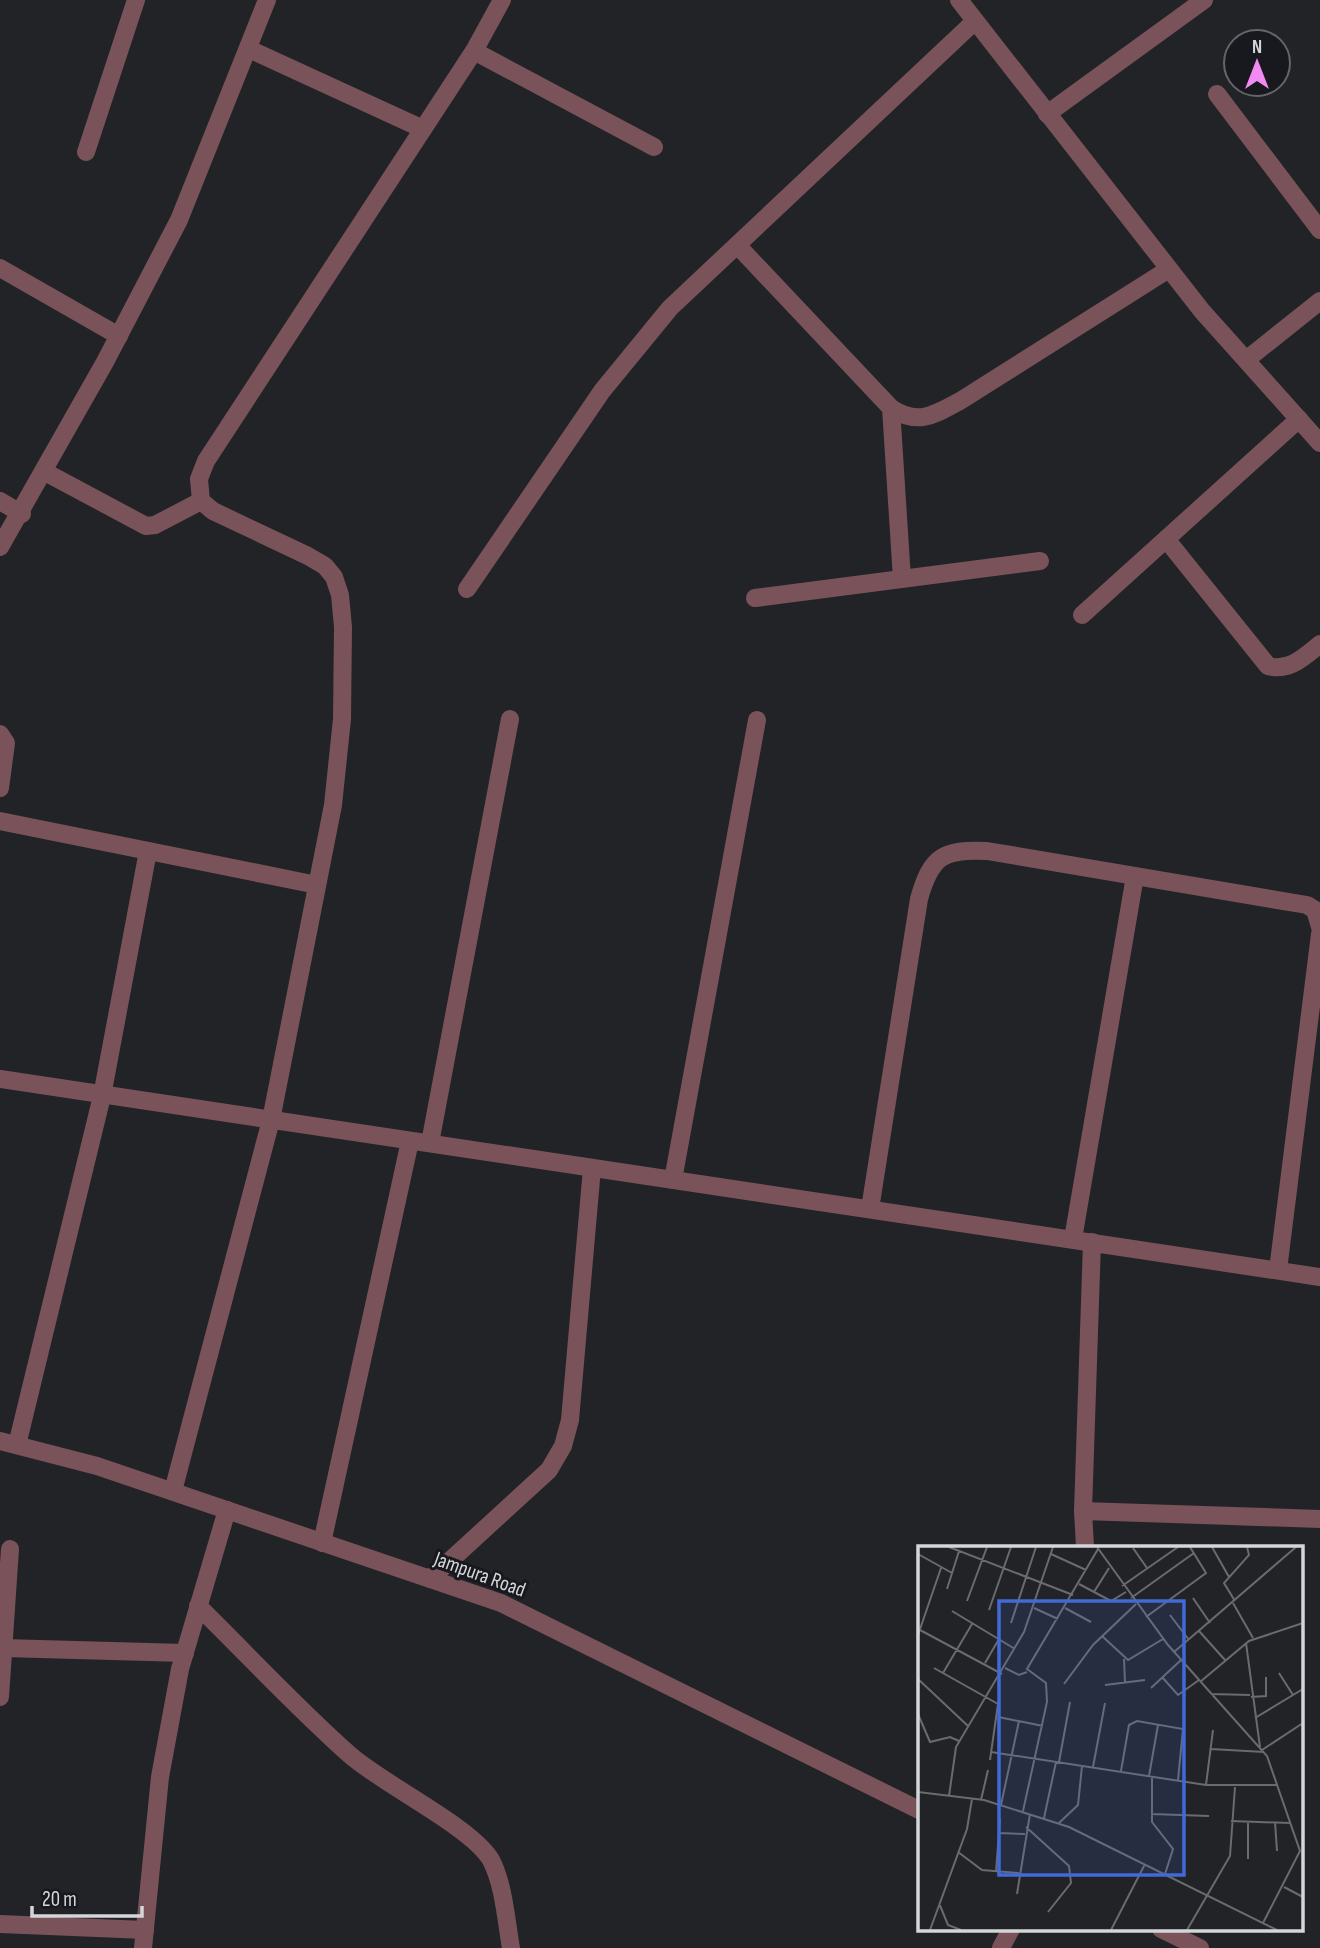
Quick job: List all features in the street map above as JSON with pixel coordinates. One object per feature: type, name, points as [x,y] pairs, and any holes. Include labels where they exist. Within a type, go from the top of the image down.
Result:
[{"type":"street","points":[[86,152],[136,0]]},
{"type":"street","points":[[0,547],[45,472],[179,220],[267,0]]},
{"type":"street","points":[[173,1491],[271,1121],[340,761],[343,627],[340,595],[334,577],[325,566],[213,512],[201,501],[199,479],[206,461],[424,129],[474,51],[502,0]]},
{"type":"street","points":[[959,0],[1169,269],[1320,443]]},
{"type":"street","points":[[1047,114],[1204,0]]},
{"type":"street","points":[[467,589],[618,370],[670,308],[975,21]]},
{"type":"street","points":[[249,49],[424,129]]},
{"type":"street","points":[[474,51],[654,147]]},
{"type":"street","points":[[1217,94],[1320,230]]},
{"type":"street","points":[[738,246],[891,408],[905,417],[919,418],[937,414],[1169,269]]},
{"type":"street","points":[[0,268],[119,336]]},
{"type":"street","points":[[1247,360],[1320,301]]},
{"type":"street","points":[[891,408],[902,579]]},
{"type":"street","points":[[1082,615],[1299,419]]},
{"type":"street","points":[[45,472],[146,526],[155,525],[201,501]]},
{"type":"street","points":[[0,500],[22,514]]},
{"type":"street","points":[[1166,539],[1268,666],[1289,666],[1320,644]]},
{"type":"street","points":[[755,598],[1040,561]]},
{"type":"street","points":[[430,1143],[510,719]]},
{"type":"street","points":[[673,1180],[757,720]]},
{"type":"street","points":[[0,734],[6,743],[0,788]]},
{"type":"street","points":[[0,821],[317,885]]},
{"type":"street","points":[[870,1209],[919,899],[932,866],[941,856],[956,851],[987,850],[1307,905],[1315,910],[1320,927]]},
{"type":"street","points":[[8,1443],[102,1096],[148,851]]},
{"type":"street","points":[[1073,1239],[1135,876]]},
{"type":"street","points":[[1278,1270],[1320,934]]},
{"type":"street","points":[[0,1079],[1320,1277]]},
{"type":"street","points":[[322,1543],[410,1141]]},
{"type":"street","points":[[430,1579],[549,1470],[563,1446],[570,1420],[592,1168]]},
{"type":"street","points":[[1085,1546],[1083,1511],[1092,1242]]},
{"type":"street","name":"Jampura Road","points":[[8,1443],[97,1466],[501,1603],[918,1810]]},
{"type":"street","points":[[0,1924],[144,1939],[160,1777],[185,1653],[227,1510]]},
{"type":"street","points":[[1083,1511],[1320,1519]]},
{"type":"street","points":[[0,1697],[10,1549]]},
{"type":"street","points":[[198,1606],[350,1755],[378,1778],[472,1840],[490,1859],[499,1885],[511,1948]]},
{"type":"street","points":[[3,1647],[185,1653]]},
{"type":"street","points":[[1001,1948],[1010,1930]]},
{"type":"street","points":[[1166,1930],[1184,1934],[1200,1948]]}]
